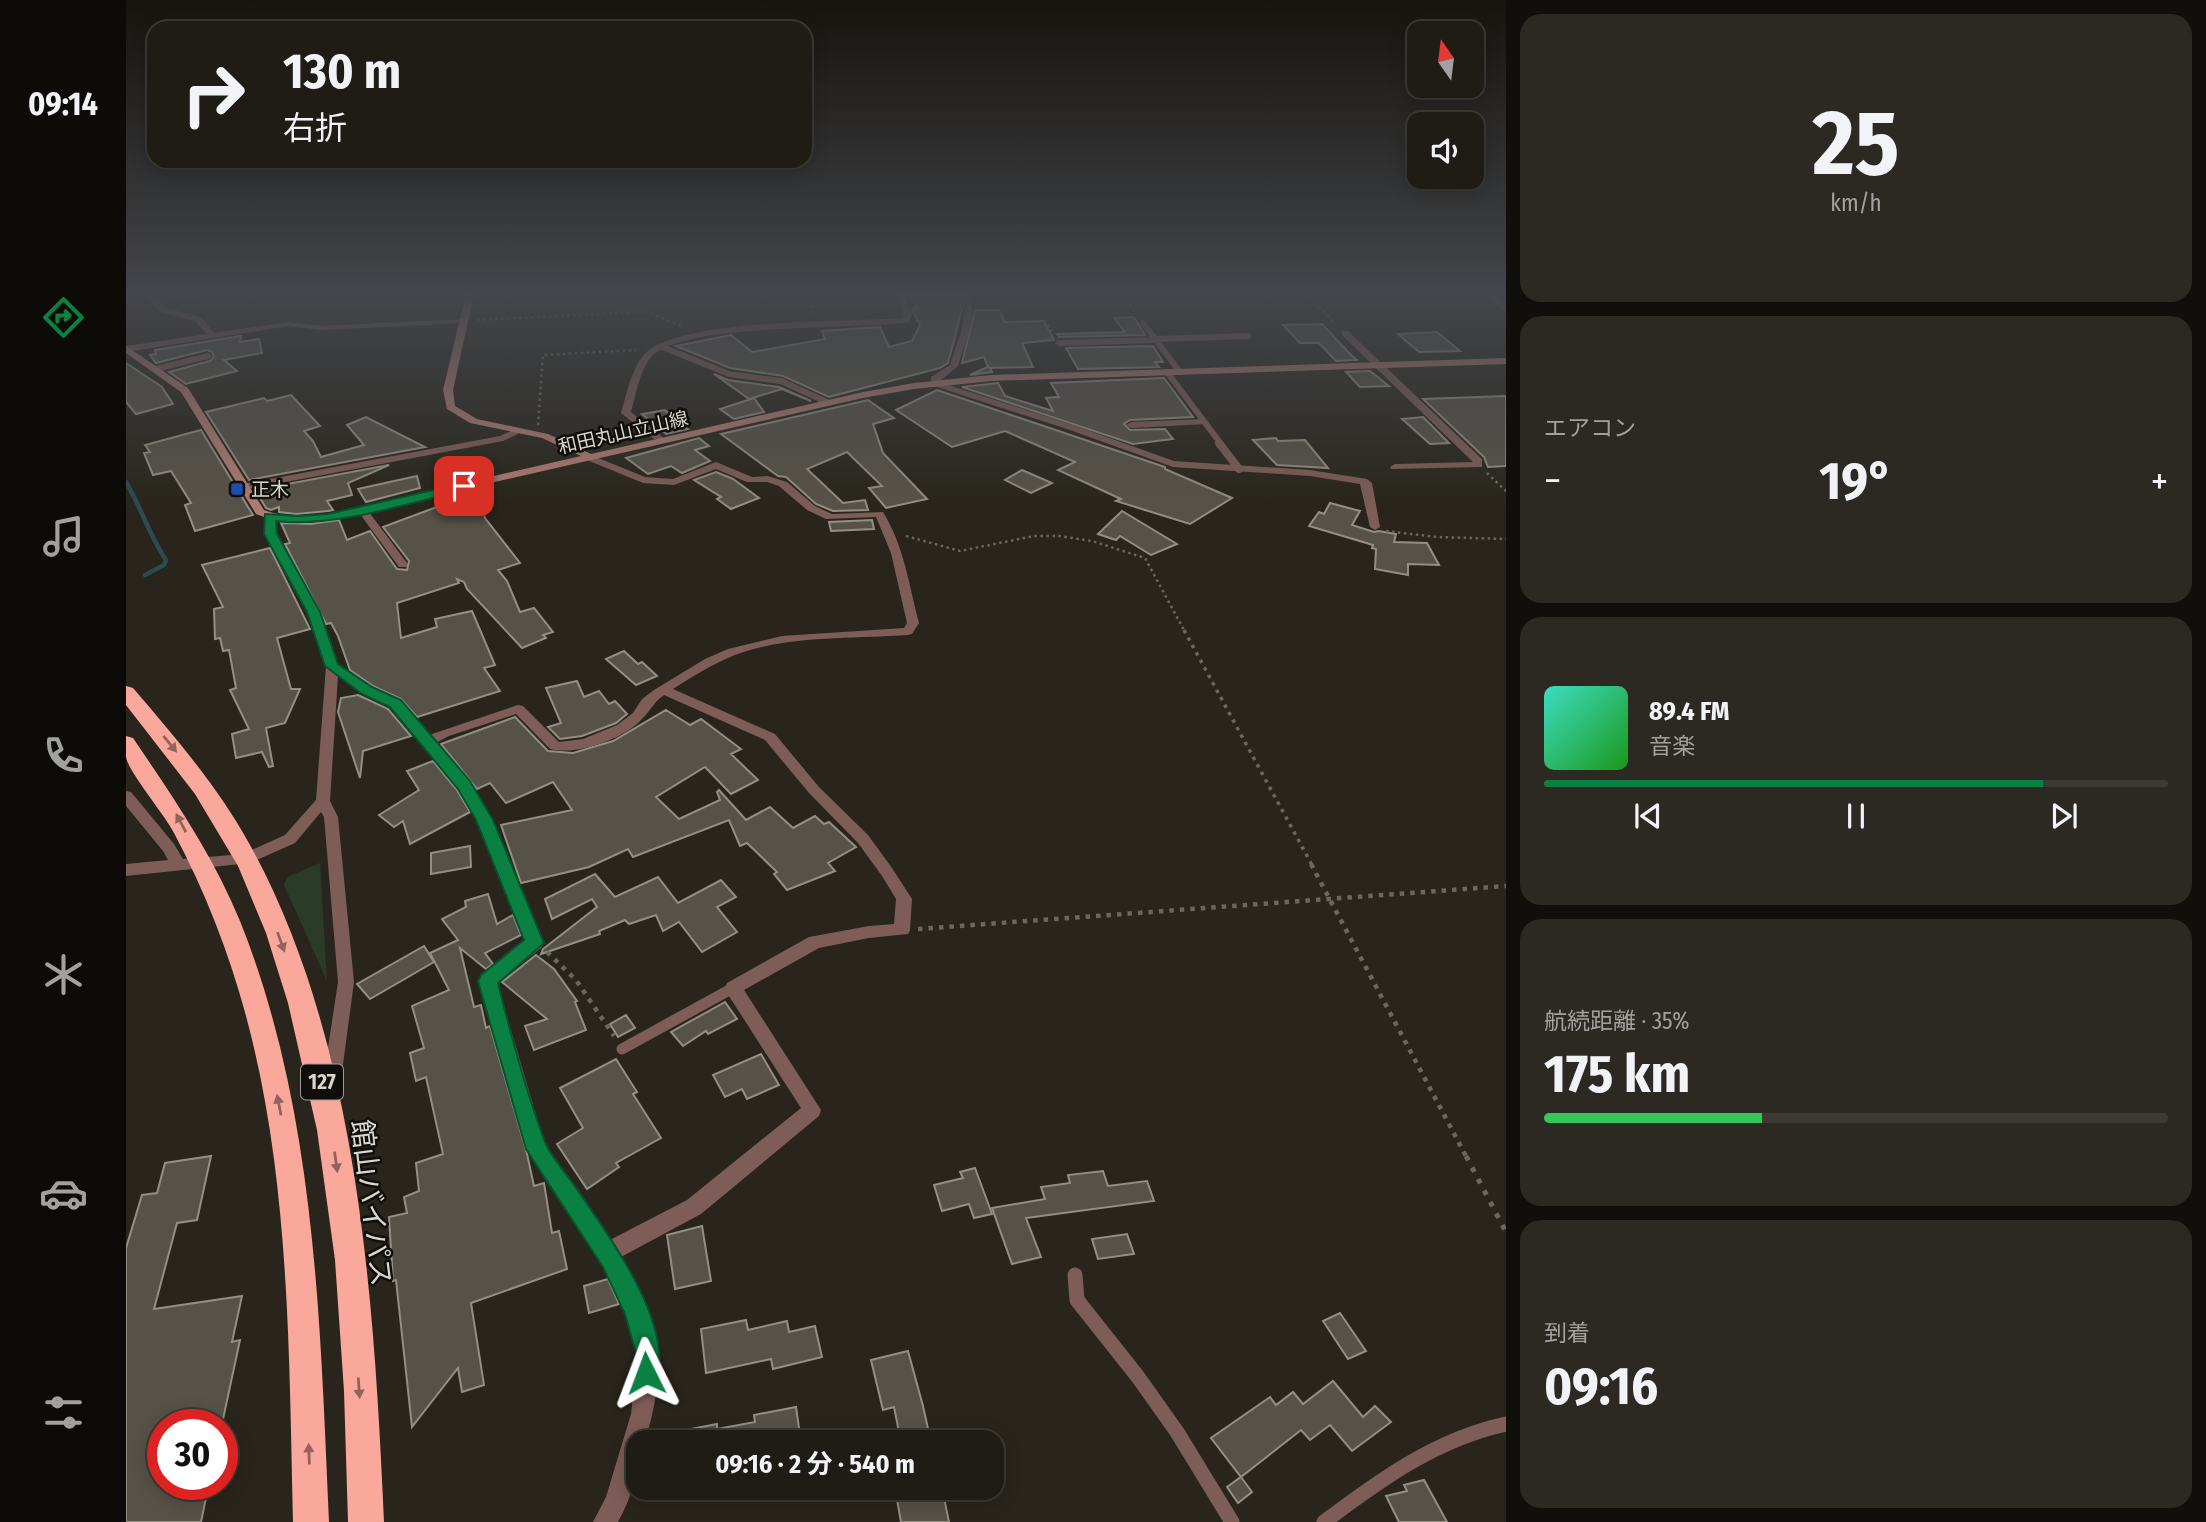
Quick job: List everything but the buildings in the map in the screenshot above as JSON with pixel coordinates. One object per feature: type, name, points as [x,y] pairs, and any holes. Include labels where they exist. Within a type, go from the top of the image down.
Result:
[{"type":"highway","name":"館山バイパス","points":[[126,692],[174,748],[226,823],[269,910],[291,968],[328,1108],[352,1279],[366,1522]]},
{"type":"highway","name":"127","points":[[126,743],[177,814],[190,864],[231,926],[253,988],[283,1128],[303,1301],[311,1522]]},
{"type":"main road","points":[[150,365],[185,390],[255,507],[269,517]]},
{"type":"main road","points":[[454,365],[448,390],[450,407],[476,424],[537,434],[567,445],[591,458]]},
{"type":"main road","name":"和田丸山立山線","points":[[269,517],[311,520],[362,510],[829,403],[934,383],[991,378],[1377,365]]},
{"type":"street","points":[[642,365],[626,413],[663,441]]},
{"type":"street","points":[[954,365],[934,379],[934,383],[1173,464],[1310,473],[1363,481],[1367,483],[1376,527]]},
{"type":"street","points":[[1378,365],[1478,461],[1478,465],[1395,467]]},
{"type":"street","points":[[1130,425],[1204,422]]},
{"type":"street","points":[[243,487],[503,438],[515,432]]},
{"type":"street","points":[[426,742],[444,733],[518,709],[555,746],[571,746],[612,733],[639,715],[646,703],[710,662],[780,639],[908,631],[913,623],[891,531],[879,514],[830,517],[811,508],[783,484],[768,479],[751,480],[716,465],[674,482],[643,480],[591,458]]},
{"type":"street","points":[[362,510],[403,565]]},
{"type":"street","points":[[269,517],[271,534],[313,612],[332,666],[323,802],[331,817],[346,982],[328,1108]]},
{"type":"street","points":[[332,666],[367,691],[396,704],[464,785],[485,820],[535,943],[488,981],[537,1149],[607,1253],[637,1311],[648,1353],[642,1414],[616,1502],[605,1522]]},
{"type":"street","points":[[607,1253],[694,1207],[812,1110],[733,988],[815,942],[869,932],[902,930],[904,900],[887,872],[863,839],[814,790],[770,737],[664,690]]},
{"type":"street","points":[[126,796],[169,848],[190,864]]},
{"type":"street","points":[[126,870],[245,859],[290,839],[323,802]]},
{"type":"lane","points":[[156,369],[172,365]]},
{"type":"lane","points":[[705,365],[729,374],[781,382],[829,403]]},
{"type":"lane","points":[[1175,365],[1180,372]]},
{"type":"lane","points":[[1167,372],[1239,469]]},
{"type":"lane","points":[[622,1049],[733,988]]},
{"type":"lane","points":[[1075,1275],[1077,1300],[1146,1388],[1232,1522]]},
{"type":"lane","points":[[1324,1522],[1401,1468],[1480,1427],[1506,1424]]},
{"type":"path","points":[[537,434],[542,365]]},
{"type":"path","points":[[1478,465],[1506,491]]},
{"type":"path","points":[[1376,527],[1388,532],[1436,537],[1506,539]]},
{"type":"path","points":[[891,531],[960,551],[1034,536],[1059,536],[1092,541],[1145,558],[1330,898],[1506,1232]]},
{"type":"path","points":[[902,930],[1506,886]]},
{"type":"path","points":[[535,943],[558,961],[591,999],[622,1049]]},
{"type":"green space","points":[[320,863],[327,981],[284,885],[287,877]]},
{"type":"waterway","points":[[126,482],[166,560],[164,565],[145,575]]},
{"type":"place","name":"正木","points":[[237,489]]},
{"type":"route","points":[[464,486],[311,520],[269,517],[271,534],[313,612],[332,666],[367,691],[396,704],[464,785],[485,820],[535,943],[502,966],[488,981],[496,1017],[537,1149],[611,1259],[637,1311],[648,1353],[646,1373]]}]
